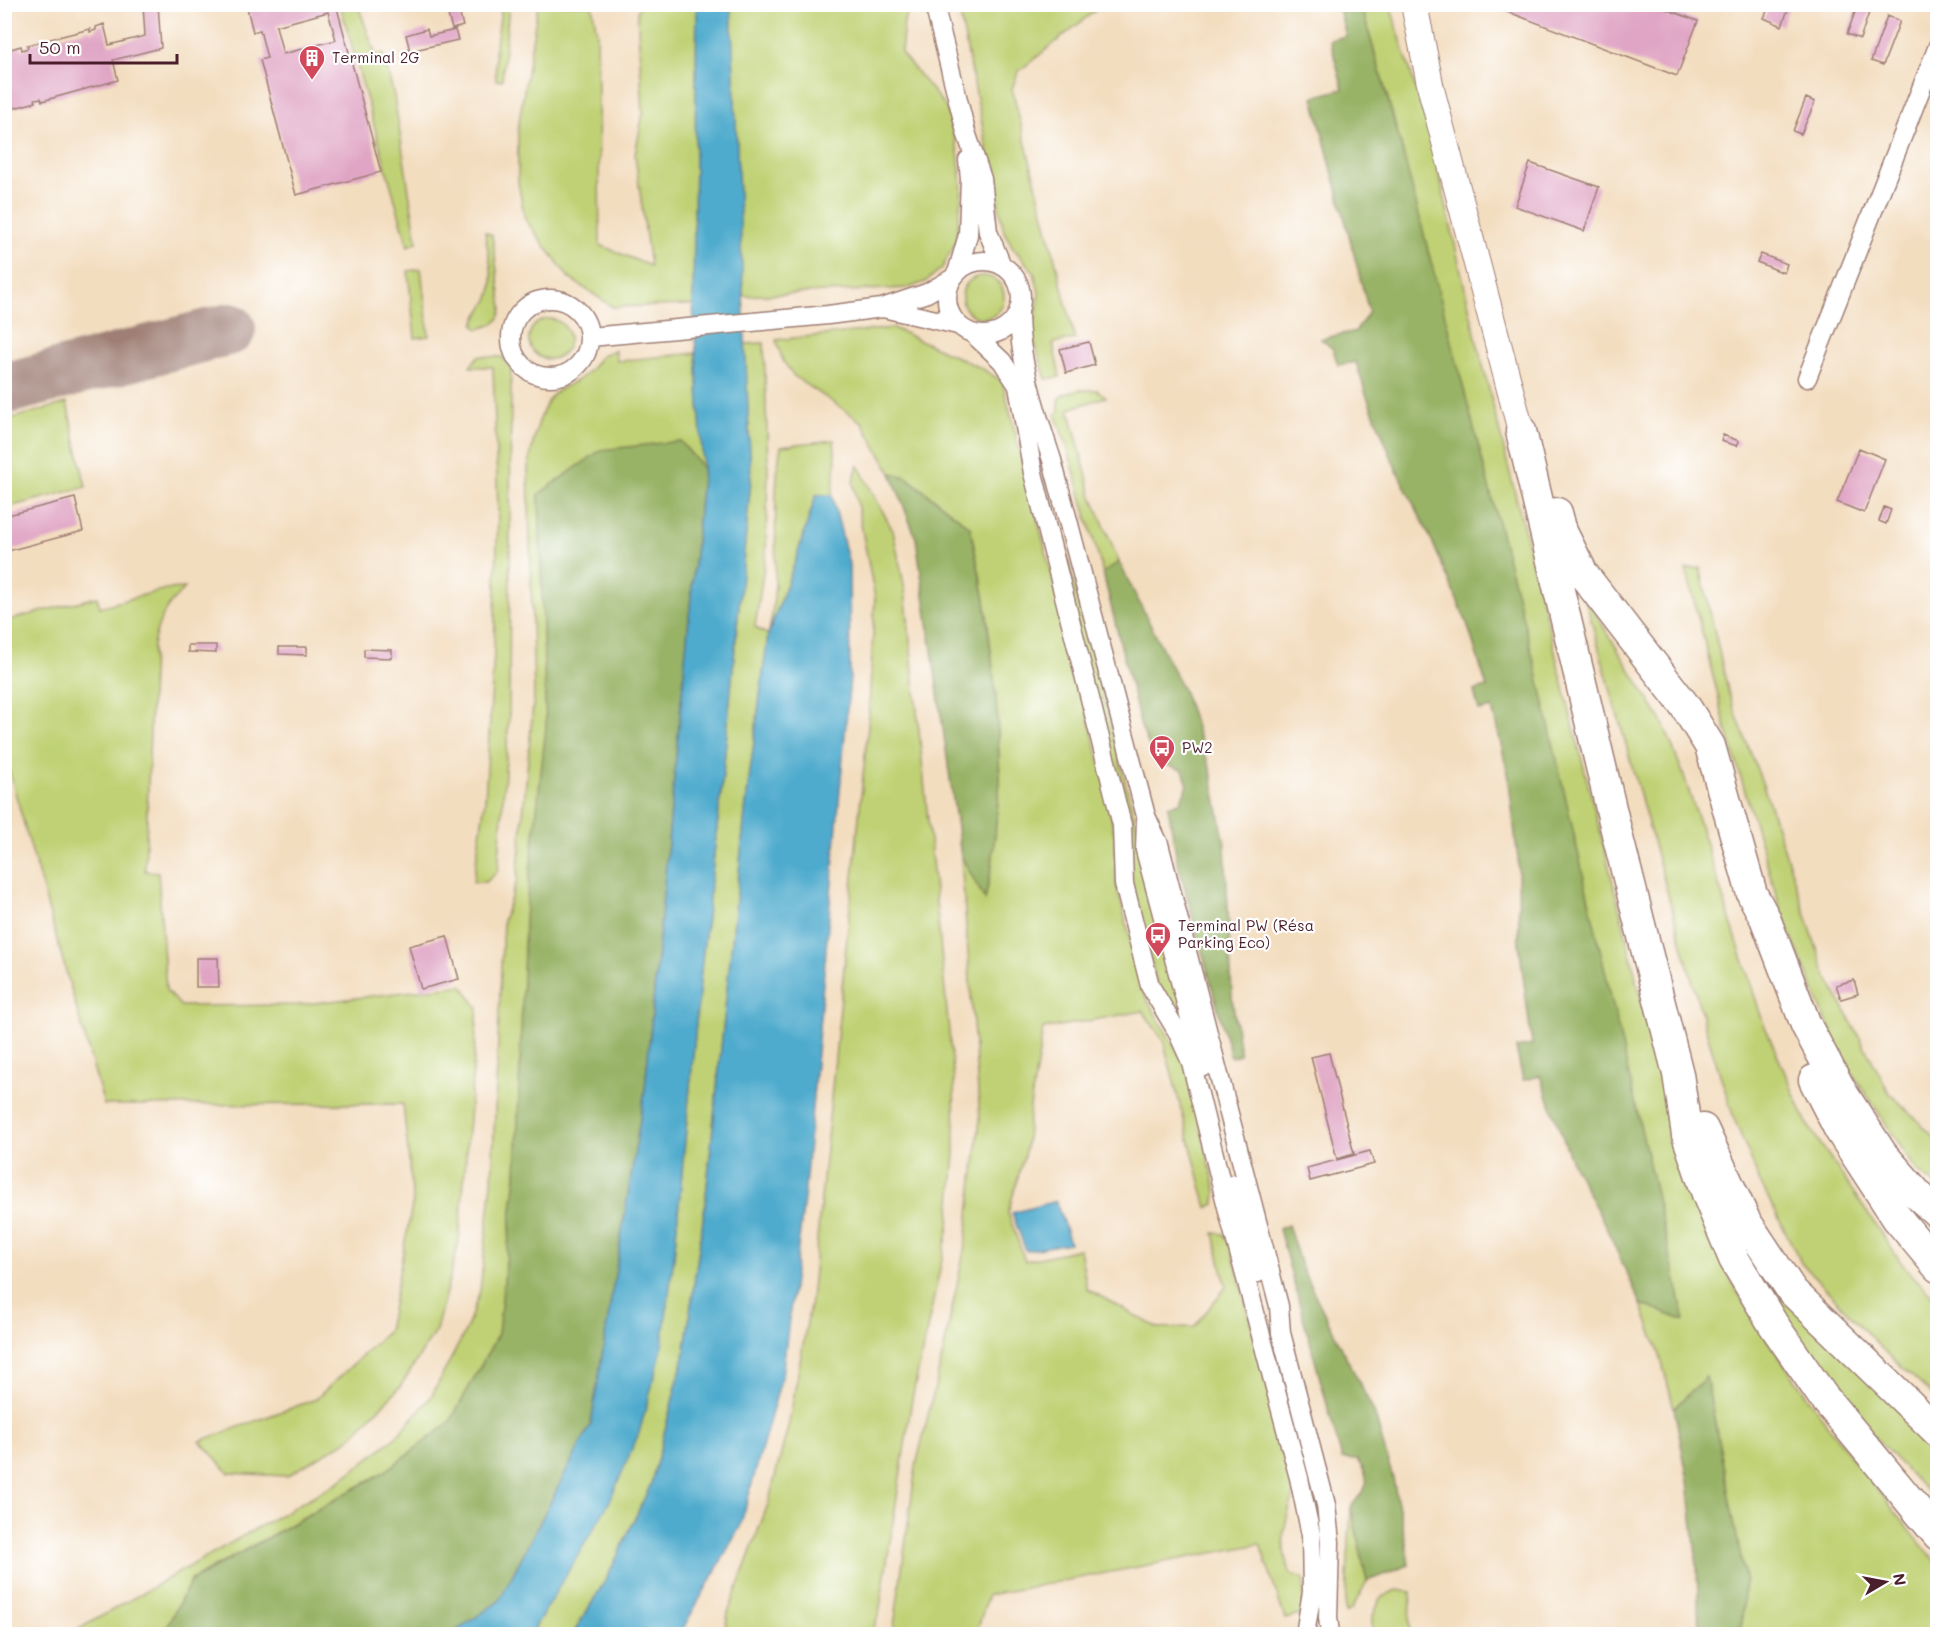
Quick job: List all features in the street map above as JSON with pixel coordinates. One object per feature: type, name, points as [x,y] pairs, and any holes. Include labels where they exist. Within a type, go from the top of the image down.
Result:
[{"type":"highway","points":[[1521,431],[1547,477],[1562,532],[1582,574],[1685,706],[1710,746],[1752,894],[1765,918],[1806,1025],[1843,1094],[1882,1154],[1918,1195],[1938,1212]]},
{"type":"highway","points":[[1521,431],[1618,838],[1678,1074],[1687,1135],[1707,1194],[1734,1259],[1773,1324],[1822,1395],[1938,1535]]},
{"type":"highway","points":[[1752,894],[1753,922],[1792,1036],[1839,1130],[1897,1218],[1938,1267]]},
{"type":"highway","points":[[1678,1074],[1745,1220],[1792,1291],[1938,1432]]},
{"type":"main road","points":[[1403,4],[1431,89]]},
{"type":"main road","points":[[1414,4],[1431,89],[1521,431]]},
{"type":"street","points":[[934,4],[966,132],[982,179],[988,232],[1002,266]]},
{"type":"street","points":[[1807,378],[1938,46]]},
{"type":"street","points":[[966,132],[970,178],[968,235],[947,297],[948,307],[965,329],[1002,361],[1037,417]]},
{"type":"street","points":[[590,337],[882,308],[927,294],[967,266],[978,262],[991,262],[1002,266],[1018,284],[1021,350],[1037,417],[1052,460],[1146,816],[1159,844],[1279,1306],[1281,1333],[1326,1505],[1330,1542],[1327,1629]]},
{"type":"street","points":[[554,299],[575,308],[588,326],[590,337],[585,355],[574,370],[563,376],[550,378],[538,376],[527,370],[519,362],[511,340],[518,316],[525,309],[534,303],[554,299]]},
{"type":"street","points":[[882,308],[984,335],[1001,330],[1014,319],[1019,308]]},
{"type":"street","points":[[1018,386],[1033,473],[1122,825],[1124,884],[1150,986],[1177,1031],[1191,1062],[1299,1478],[1311,1535],[1312,1592],[1305,1635]]},
{"type":"green space","points":[[340,5],[358,5],[376,56],[383,53],[394,96],[417,242],[408,246]]},
{"type":"green space","points":[[502,5],[509,5],[502,80],[496,80],[495,50]]},
{"type":"green space","points":[[538,5],[592,5],[597,33],[600,245],[650,266],[635,155],[643,113],[637,12],[640,5],[697,5],[693,305],[613,307],[569,278],[525,219],[518,182],[518,128]]},
{"type":"green space","points":[[731,5],[911,5],[904,21],[901,53],[946,107],[958,151],[962,189],[956,242],[942,268],[925,282],[908,288],[743,296]]},
{"type":"green space","points":[[958,5],[1102,5],[1018,72],[1012,89],[1075,339],[1053,343],[1060,377],[1046,379],[1031,331],[1037,311],[1039,292],[1034,272],[1014,249],[1004,232]]},
{"type":"green space","points":[[1338,5],[1361,5],[1402,149],[1538,677],[1685,1321],[1641,1304],[1604,1223],[1573,1165],[1540,1076],[1523,1080],[1516,1048],[1532,1045],[1519,944],[1518,860],[1508,773],[1492,708],[1479,711],[1474,691],[1487,687],[1467,623],[1431,539],[1396,469],[1366,394],[1356,362],[1338,365],[1333,349],[1321,339],[1356,331],[1369,312],[1313,97],[1343,89],[1330,40],[1346,36]]},
{"type":"green space","points":[[1361,5],[1390,5],[1431,138],[1476,338],[1623,923],[1683,1174],[1724,1267],[1755,1323],[1847,1452],[1937,1564],[1937,1634],[1741,1634],[1744,1578],[1706,1378],[1674,1408],[1660,1355],[1641,1304],[1684,1320],[1402,149]]},
{"type":"green space","points":[[485,232],[492,235],[502,308],[497,321],[478,329],[474,325],[475,321],[492,289],[492,273]]},
{"type":"green space","points":[[421,269],[429,336],[415,338],[408,271]]},
{"type":"green space","points":[[983,276],[991,277],[998,282],[1003,289],[1003,305],[998,312],[991,317],[983,318],[975,317],[968,312],[963,305],[962,297],[963,289],[968,282],[975,277]]},
{"type":"green space","points":[[549,319],[563,325],[569,339],[563,353],[549,359],[535,353],[529,339],[535,325]]},
{"type":"green space","points":[[893,328],[981,368],[1002,381],[1107,790],[1115,838],[1116,883],[1145,996],[1186,1066],[1216,1191],[1215,1204],[1207,1208],[1163,1040],[1143,1011],[1043,1029],[1030,1107],[1026,1148],[1008,1213],[1025,1261],[1080,1249],[1087,1289],[1158,1328],[1194,1327],[1226,1287],[1214,1233],[1224,1234],[1231,1247],[1295,1492],[1288,1513],[1283,1543],[1291,1574],[1303,1578],[1305,1604],[1300,1615],[1285,1619],[1260,1544],[988,1595],[976,1634],[893,1634],[916,1466],[943,1353],[966,1241],[980,1119],[961,856],[985,899],[992,865],[1000,780],[996,696],[985,600],[970,527],[906,477],[891,473],[862,422],[794,376],[783,361],[776,340]]},
{"type":"green space","points":[[764,343],[768,465],[766,553],[755,627],[768,635],[746,803],[705,1205],[684,1356],[651,1484],[608,1576],[573,1634],[533,1634],[674,1257],[751,480],[745,344]]},
{"type":"green space","points":[[615,350],[617,361],[696,353],[703,468],[680,441],[539,494],[546,727],[516,1176],[498,1334],[450,1422],[386,1471],[191,1580],[163,1634],[70,1634],[338,1482],[396,1437],[431,1397],[467,1328],[480,1291],[492,1182],[503,921],[517,880],[534,694],[528,468],[538,425],[552,396],[584,376],[601,357]]},
{"type":"green space","points":[[478,356],[502,357],[511,368],[509,716],[498,871],[486,882],[473,882],[485,801],[494,652],[498,510],[493,367],[470,367]]},
{"type":"green space","points":[[1080,390],[1097,390],[1106,397],[1069,409],[1092,496],[1119,562],[1103,573],[1066,443],[1055,415],[1059,411],[1059,398]]},
{"type":"green space","points":[[67,403],[86,487],[5,508],[5,420]]},
{"type":"green space","points":[[834,440],[836,462],[832,495],[816,495],[795,562],[768,635],[775,588],[776,493],[781,446]]},
{"type":"green space","points":[[680,441],[703,468],[645,1089],[591,1424],[499,1601],[452,1634],[163,1634],[191,1581],[386,1471],[450,1422],[498,1334],[516,1176],[525,917],[546,727],[539,494],[601,450]]},
{"type":"green space","points":[[858,465],[893,531],[905,590],[954,1082],[955,1153],[949,1227],[912,1399],[879,1614],[871,1634],[724,1634],[728,1613],[768,1504],[789,1423],[811,1300],[868,726],[875,598],[853,482]]},
{"type":"green space","points":[[1044,467],[1193,1044],[1157,985],[1131,881],[1045,496]]},
{"type":"green space","points":[[891,473],[906,477],[970,527],[985,600],[996,696],[1000,780],[992,865],[985,900],[961,856],[916,538]]},
{"type":"green space","points":[[1119,562],[1183,690],[1211,771],[1225,845],[1232,997],[1240,1054],[1231,1057],[1177,860],[1168,806],[1180,802],[1188,785],[1183,770],[1156,762],[1141,727],[1103,573]]},
{"type":"green space","points":[[1700,568],[1729,695],[1764,788],[1825,973],[1889,1092],[1937,1140],[1937,1186],[1917,1171],[1841,1056],[1782,914],[1726,728],[1686,569]]},
{"type":"green space","points":[[185,588],[172,601],[164,614],[153,645],[145,871],[158,872],[166,990],[181,1006],[298,1005],[462,985],[478,1008],[459,1242],[436,1330],[400,1387],[348,1440],[287,1476],[229,1473],[200,1441],[316,1399],[388,1331],[413,1201],[403,1104],[104,1105],[5,757],[5,621],[97,597],[100,607],[166,589]]},
{"type":"green space","points":[[1584,595],[1663,723],[1684,776],[1763,1022],[1807,1124],[1902,1264],[1937,1301],[1937,1399],[1880,1347],[1801,1262],[1760,1182],[1735,1121],[1708,1037]]},
{"type":"green space","points":[[1288,1225],[1302,1269],[1374,1412],[1393,1479],[1409,1565],[1367,1581],[1351,1507],[1364,1489],[1367,1480],[1357,1460],[1342,1459],[1279,1229]]},
{"type":"green space","points":[[1735,1236],[1802,1300],[1937,1449],[1937,1502],[1846,1407],[1807,1352]]},
{"type":"green space","points":[[1706,1377],[1745,1578],[1741,1634],[1699,1634],[1697,1565],[1688,1480],[1674,1408]]},
{"type":"green space","points":[[1351,1507],[1367,1581],[1352,1609],[1345,1613]]},
{"type":"green space","points":[[1396,1590],[1411,1592],[1410,1634],[1372,1634],[1372,1619],[1380,1598]]},
{"type":"water","points":[[697,5],[731,5],[751,480],[674,1257],[661,1353],[639,1433],[609,1503],[536,1625],[533,1634],[452,1634],[499,1601],[591,1424],[645,1089],[703,468],[693,305]]},
{"type":"water","points":[[816,495],[832,495],[849,564],[850,677],[804,1199],[782,1376],[740,1527],[680,1634],[573,1634],[608,1576],[651,1484],[684,1356],[705,1205],[746,803],[768,635],[795,562]]},
{"type":"water","points":[[1056,1201],[1070,1243],[1026,1251],[1012,1213]]},
{"type":"building","points":[[143,4],[158,4],[161,48],[113,60],[118,80],[42,101],[41,98],[35,99],[36,102],[4,111],[4,51],[21,46],[22,50],[28,48],[27,45],[90,29],[90,32],[104,24],[109,45],[145,36]]},
{"type":"building","name":"Terminal 2G","points":[[246,4],[336,4],[381,172],[296,195],[260,60],[267,58],[260,30],[253,32]],"holes":[[[328,12],[336,40],[283,54],[276,26]]]},
{"type":"building","points":[[445,4],[457,4],[463,26],[452,29]]},
{"type":"building","points":[[1770,4],[1790,4],[1782,26],[1764,18]]},
{"type":"building","points":[[1858,4],[1872,4],[1860,39],[1847,34]]},
{"type":"building","points":[[1490,5],[1655,5],[1698,21],[1677,76]]},
{"type":"building","points":[[1887,16],[1900,21],[1883,65],[1871,61]]},
{"type":"building","points":[[427,29],[429,36],[455,30],[458,40],[410,51],[406,35]]},
{"type":"building","points":[[1806,98],[1815,102],[1801,134],[1793,131]]},
{"type":"building","points":[[1530,163],[1599,187],[1584,231],[1515,206]]},
{"type":"building","points":[[1761,254],[1787,264],[1784,273],[1757,262]]},
{"type":"building","points":[[1089,342],[1095,365],[1066,373],[1060,349]]},
{"type":"building","points":[[1723,435],[1739,441],[1737,446],[1721,441]]},
{"type":"building","points":[[1859,448],[1885,459],[1864,513],[1837,502]]},
{"type":"building","points":[[75,498],[83,531],[4,552],[4,516]]},
{"type":"building","points":[[1884,507],[1891,510],[1886,524],[1879,521]]},
{"type":"building","points":[[188,645],[216,645],[216,653],[188,652]]},
{"type":"building","points":[[279,647],[307,647],[307,655],[279,654]]},
{"type":"building","points":[[364,649],[392,650],[392,658],[364,657]]},
{"type":"building","points":[[447,936],[459,979],[421,989],[409,946]]},
{"type":"building","points":[[196,958],[218,958],[219,987],[196,987]]},
{"type":"building","points":[[1854,980],[1858,994],[1841,999],[1836,985]]},
{"type":"building","points":[[1329,1053],[1354,1154],[1337,1159],[1311,1057]]},
{"type":"building","points":[[1370,1151],[1374,1164],[1310,1181],[1307,1168]]},
{"type":"taxiway","points":[[4,389],[230,329]]},
{"type":"place","name":"Terminal 2G","points":[[312,81]]},
{"type":"place","name":"PW2","points":[[1162,771]]},
{"type":"place","name":"Terminal PW (Résa Parking Eco)","points":[[1158,958]]}]
